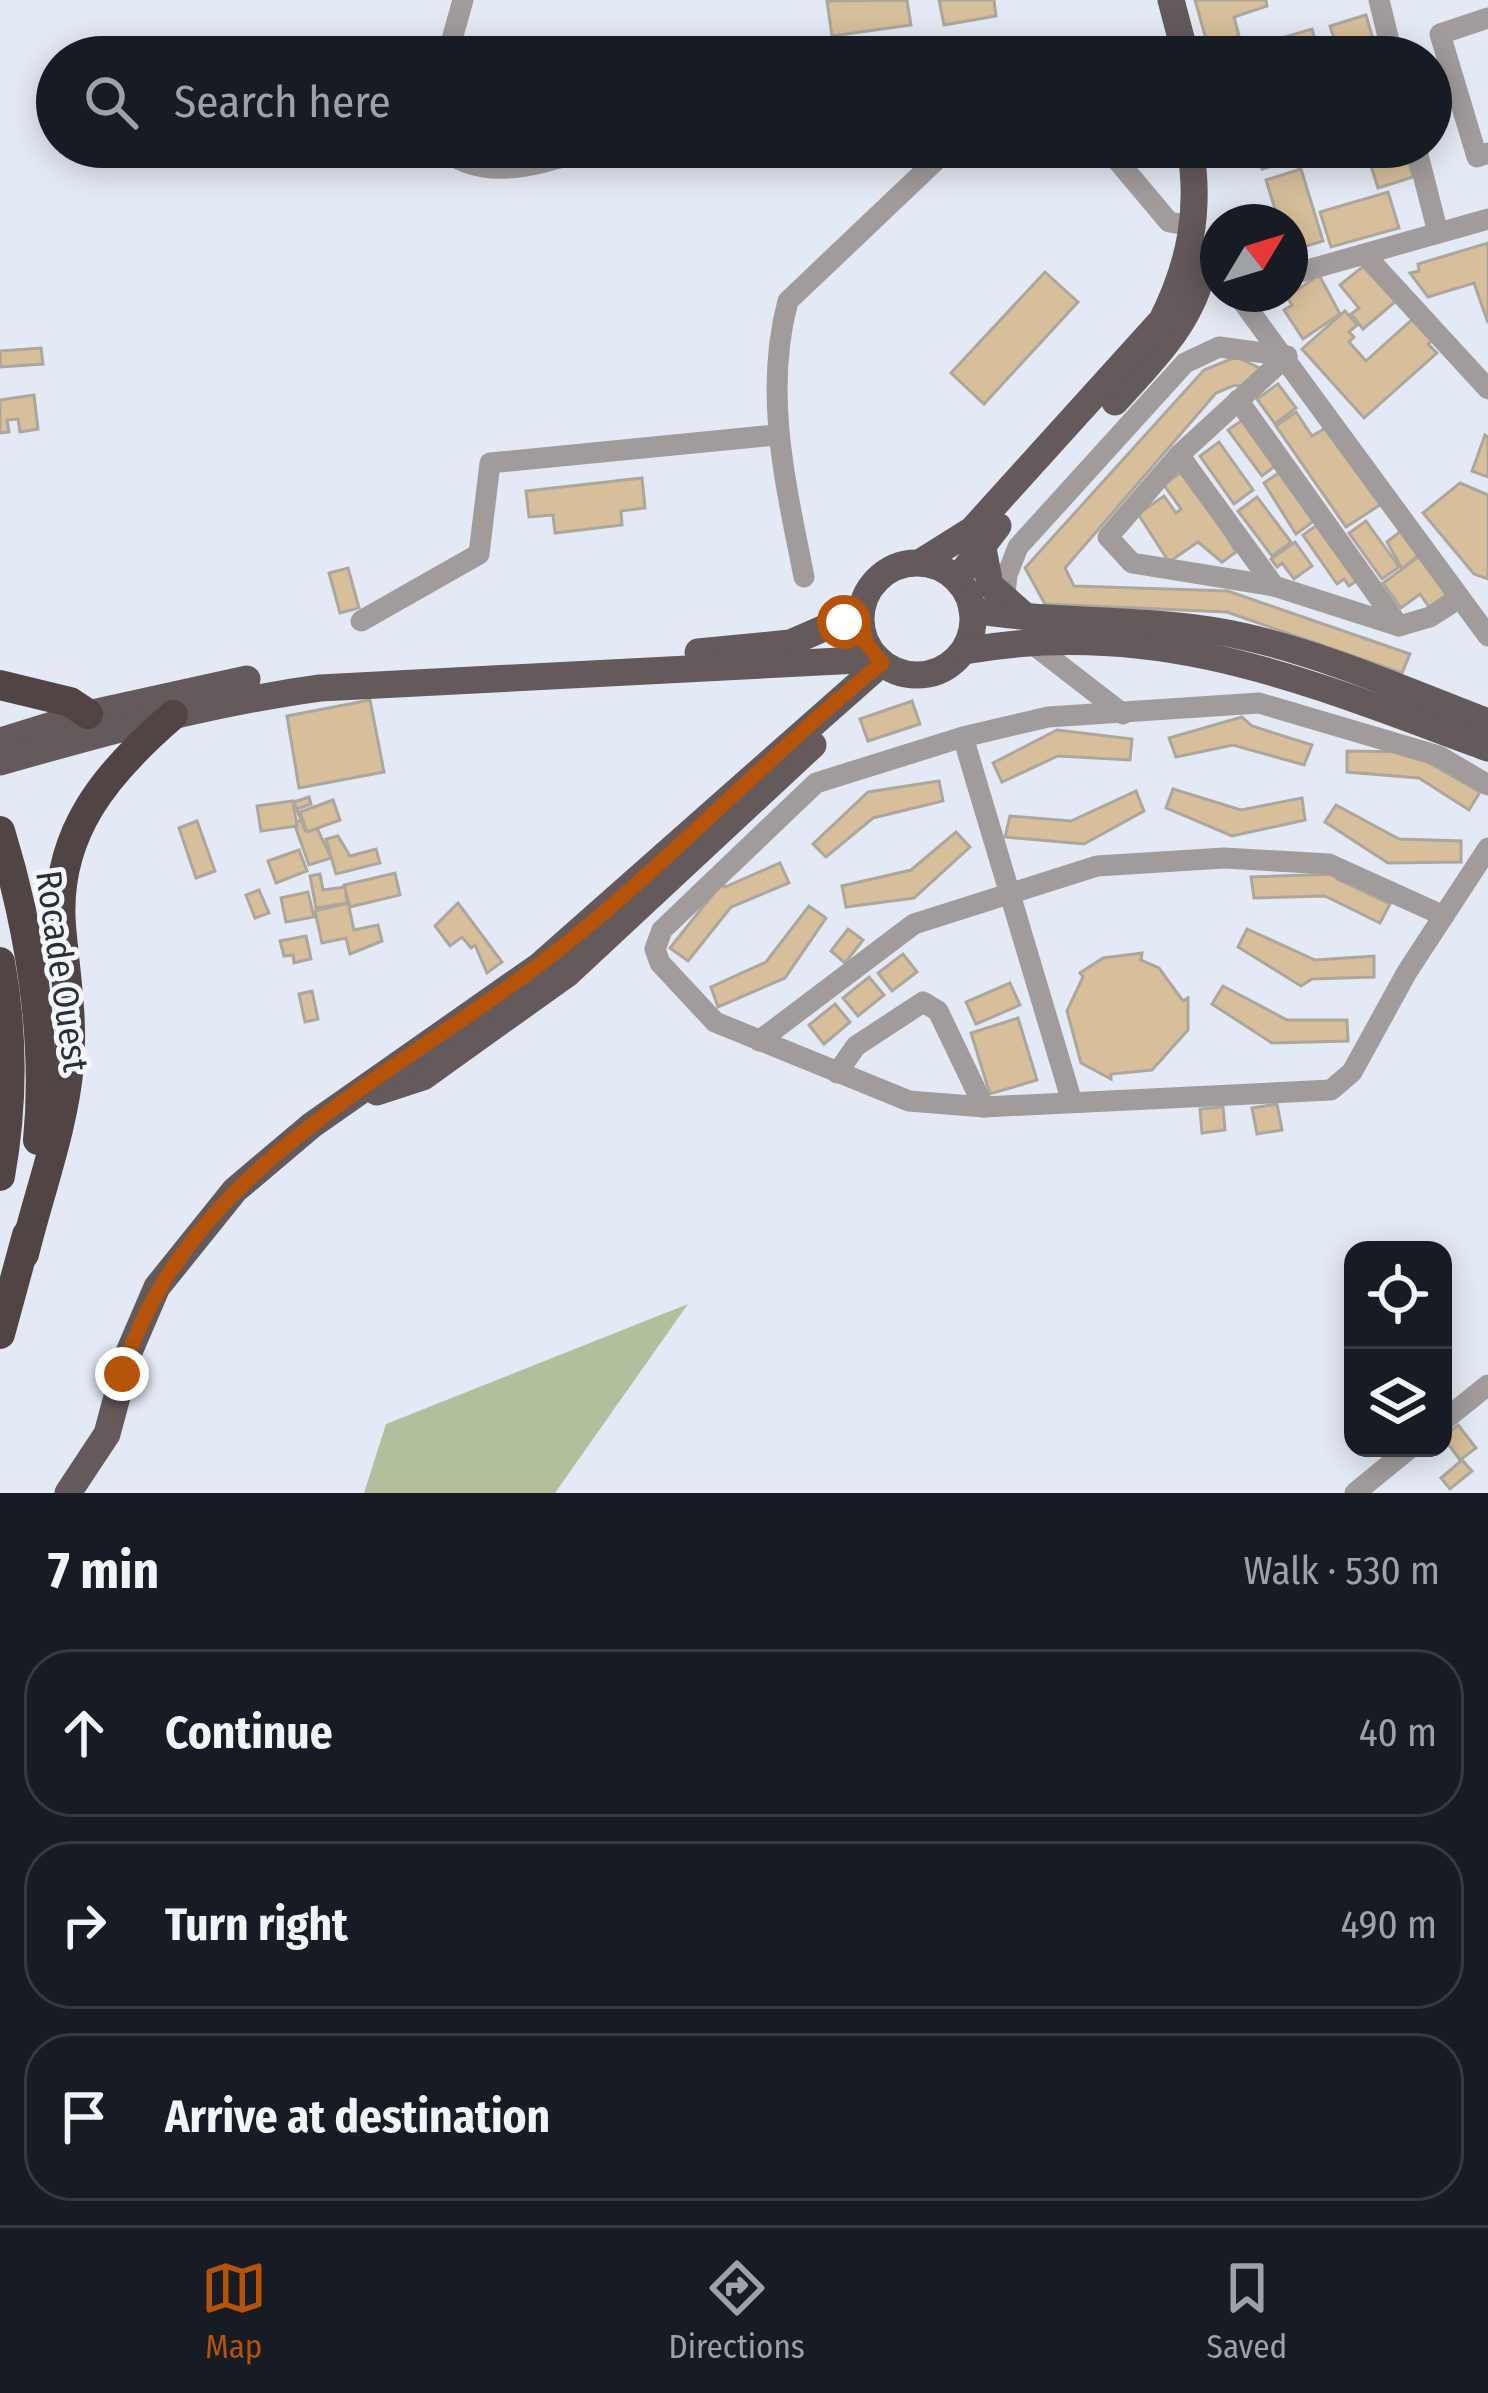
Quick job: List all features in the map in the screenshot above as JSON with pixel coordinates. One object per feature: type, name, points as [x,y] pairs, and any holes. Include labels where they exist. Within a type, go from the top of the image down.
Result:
[{"type":"highway","points":[[0,685],[70,702],[90,724]]},
{"type":"highway","points":[[24,1254],[69,1071],[71,1011],[61,920],[65,862],[76,823],[101,786],[173,715]]},
{"type":"highway","name":"Rocade Ouest","points":[[0,831],[21,910],[39,1047],[41,1116],[24,1254],[0,1334]]},
{"type":"highway","name":"Rocade Ouest","points":[[0,962],[10,1027],[10,1122],[0,1176]]},
{"type":"main road","points":[[1160,0],[1168,36]]},
{"type":"main road","points":[[1171,0],[1180,36]]},
{"type":"main road","points":[[957,579],[982,543],[1168,343],[1200,282],[1191,168]]},
{"type":"main road","points":[[1205,168],[1206,204]]},
{"type":"main road","points":[[886,665],[866,643],[861,612],[868,589],[886,571],[921,562],[972,530],[1200,282]]},
{"type":"main road","points":[[982,543],[990,585],[1031,631]]},
{"type":"main road","points":[[921,562],[957,579],[973,610],[964,650]]},
{"type":"main road","points":[[973,610],[1031,631],[1234,658],[1488,748]]},
{"type":"main road","points":[[2,754],[90,724],[303,672],[772,646],[827,631],[861,612]]},
{"type":"main road","points":[[90,724],[173,715],[320,688],[793,663],[886,665],[935,672],[964,650],[1099,618],[1247,637],[1488,722]]},
{"type":"main road","points":[[793,663],[818,679],[826,708]]},
{"type":"main road","points":[[68,1493],[107,1434],[137,1329],[172,1264],[257,1169],[473,1017],[582,931],[826,708],[886,665]]},
{"type":"main road","points":[[356,1096],[423,1077],[537,998],[666,887],[849,710],[886,665]]},
{"type":"street","points":[[453,36],[463,0]]},
{"type":"street","points":[[1379,0],[1388,36]]},
{"type":"street","points":[[1441,36],[1488,18]]},
{"type":"street","points":[[1452,73],[1478,157],[1488,153]]},
{"type":"street","points":[[486,168],[520,168]]},
{"type":"street","points":[[804,578],[776,435],[780,330],[788,301],[928,168]]},
{"type":"street","points":[[1124,168],[1169,222],[1194,226]]},
{"type":"street","points":[[1421,168],[1438,233]]},
{"type":"street","points":[[1308,270],[1488,219]]},
{"type":"street","points":[[1364,254],[1488,389]]},
{"type":"street","points":[[1252,312],[1488,636]]},
{"type":"street","points":[[1004,602],[1006,575],[1018,548],[1185,363],[1220,347],[1288,356]]},
{"type":"street","points":[[1288,356],[1179,455],[1108,537],[1132,562],[1274,586],[1399,626],[1458,599]]},
{"type":"street","points":[[1238,400],[1399,626]]},
{"type":"street","points":[[362,621],[479,554],[490,464],[776,435]]},
{"type":"street","points":[[1179,455],[1274,586]]},
{"type":"street","points":[[1031,631],[1123,714]]},
{"type":"street","points":[[1488,785],[1439,756],[1259,704],[1070,714],[962,737],[816,783],[662,930],[655,949],[660,963],[715,1022],[909,1101],[984,1107],[1341,1086],[1488,848]]},
{"type":"street","points":[[962,737],[1072,1102]]},
{"type":"street","points":[[759,1041],[914,924],[1009,890],[1097,866],[1287,861],[1359,875],[1444,916]]},
{"type":"street","points":[[837,1073],[856,1046],[923,1002],[938,1011],[984,1107]]},
{"type":"street","points":[[1452,1414],[1488,1384]]},
{"type":"street","points":[[1354,1493],[1399,1457]]},
{"type":"green space","points":[[688,1304],[555,1493],[364,1493],[386,1424]]},
{"type":"building","points":[[907,0],[911,25],[832,36],[827,1]]},
{"type":"building","points":[[939,0],[994,0],[996,16],[944,25]]},
{"type":"building","points":[[1195,0],[1266,0],[1267,6],[1234,17],[1239,36],[1205,36]]},
{"type":"building","points":[[1366,15],[1372,36],[1333,36],[1330,26]]},
{"type":"building","points":[[1312,29],[1314,36],[1288,36]]},
{"type":"building","points":[[1372,168],[1410,168],[1413,177],[1378,188]]},
{"type":"building","points":[[1301,169],[1323,241],[1308,246],[1308,204],[1273,204],[1266,180]]},
{"type":"building","points":[[1388,192],[1399,228],[1331,247],[1320,212]]},
{"type":"building","points":[[1488,243],[1488,323],[1474,283],[1428,297],[1410,273],[1419,271],[1418,264]]},
{"type":"building","points":[[1366,264],[1396,301],[1363,329],[1351,314],[1359,308],[1340,285]]},
{"type":"building","points":[[1045,272],[1078,302],[984,404],[951,373]]},
{"type":"building","points":[[1319,275],[1340,314],[1303,339],[1285,312],[1308,312],[1308,283]]},
{"type":"building","points":[[1345,311],[1357,325],[1349,332],[1354,337],[1349,342],[1366,361],[1416,316],[1439,335],[1428,344],[1437,353],[1364,418],[1302,349]]},
{"type":"building","points":[[41,348],[43,364],[0,367],[0,351]]},
{"type":"building","points":[[1236,357],[1264,370],[1250,388],[1235,385],[1216,393],[1065,568],[1074,586],[1228,591],[1410,654],[1402,673],[1227,612],[1045,604],[1025,568],[1204,370]]},
{"type":"building","points":[[1278,384],[1296,408],[1275,424],[1257,399]]},
{"type":"building","points":[[34,395],[38,429],[20,432],[18,419],[7,420],[9,432],[0,433],[0,400]]},
{"type":"building","points":[[1296,412],[1312,436],[1332,424],[1386,501],[1346,527],[1276,426]]},
{"type":"building","points":[[1244,419],[1278,464],[1262,476],[1228,430]]},
{"type":"building","points":[[1485,435],[1488,437],[1488,477],[1472,471]]},
{"type":"building","points":[[1219,442],[1253,490],[1234,504],[1200,456]]},
{"type":"building","points":[[1186,468],[1236,552],[1222,562],[1198,542],[1169,562],[1138,514],[1164,496],[1176,513],[1181,509],[1164,485]]},
{"type":"building","points":[[1283,470],[1318,518],[1296,534],[1264,483]]},
{"type":"building","points":[[642,478],[645,508],[621,511],[622,525],[555,533],[553,515],[529,517],[526,491]]},
{"type":"building","points":[[1460,483],[1488,495],[1488,579],[1474,574],[1423,513]]},
{"type":"building","points":[[1257,497],[1291,542],[1272,556],[1238,511]]},
{"type":"building","points":[[1366,521],[1399,567],[1382,579],[1349,533]]},
{"type":"building","points":[[1321,522],[1361,578],[1349,586],[1344,579],[1337,584],[1303,535]]},
{"type":"building","points":[[1402,530],[1421,553],[1402,569],[1387,542]]},
{"type":"building","points":[[1295,542],[1312,566],[1294,579],[1282,563],[1277,567],[1271,559]]},
{"type":"building","points":[[1421,555],[1449,593],[1429,607],[1420,594],[1401,608],[1383,583]]},
{"type":"building","points":[[348,568],[359,608],[340,613],[329,573]]},
{"type":"building","points":[[370,700],[384,772],[299,788],[287,716]]},
{"type":"building","points":[[912,701],[920,724],[868,741],[860,719]]},
{"type":"building","points":[[1242,717],[1252,726],[1312,745],[1304,765],[1233,745],[1176,757],[1169,738]]},
{"type":"building","points":[[1057,730],[1132,739],[1130,760],[1058,756],[1002,782],[993,763]]},
{"type":"building","points":[[1347,751],[1410,752],[1480,792],[1469,810],[1419,778],[1347,772]]},
{"type":"building","points":[[939,781],[943,801],[873,818],[826,857],[813,844],[868,792]]},
{"type":"building","points":[[1173,789],[1241,810],[1302,798],[1305,820],[1232,836],[1166,808]]},
{"type":"building","points":[[1136,791],[1144,811],[1084,844],[1005,837],[1010,816],[1071,821]]},
{"type":"building","points":[[309,797],[311,804],[297,809],[305,830],[316,826],[331,858],[309,865],[294,823],[301,820],[294,802]]},
{"type":"building","points":[[333,800],[340,820],[307,832],[300,812]]},
{"type":"building","points":[[293,801],[297,826],[261,831],[257,806]]},
{"type":"building","points":[[1336,805],[1399,839],[1461,841],[1461,862],[1388,863],[1325,822]]},
{"type":"building","points":[[197,821],[215,871],[196,878],[179,828]]},
{"type":"building","points":[[956,832],[970,847],[914,898],[846,907],[842,886],[911,870]]},
{"type":"building","points":[[338,836],[350,856],[376,849],[380,863],[336,874],[326,839]]},
{"type":"building","points":[[299,850],[307,871],[276,883],[268,861]]},
{"type":"building","points":[[780,863],[789,883],[731,907],[688,961],[670,948],[722,883],[725,887]]},
{"type":"building","points":[[395,873],[400,895],[350,907],[344,885]]},
{"type":"building","points":[[320,874],[323,890],[345,887],[347,903],[316,908],[310,876]]},
{"type":"building","points":[[1338,874],[1337,879],[1390,904],[1380,923],[1325,896],[1254,898],[1251,877]]},
{"type":"building","points":[[259,890],[269,913],[255,918],[246,895]]},
{"type":"building","points":[[308,892],[314,917],[286,922],[281,898]]},
{"type":"building","points":[[348,903],[354,930],[378,925],[382,941],[350,954],[346,938],[322,943],[315,911]]},
{"type":"building","points":[[458,903],[502,962],[487,973],[475,945],[471,948],[462,937],[450,946],[435,926]]},
{"type":"building","points":[[809,906],[826,918],[785,978],[718,1007],[711,987],[766,962]]},
{"type":"building","points":[[848,929],[863,940],[845,963],[831,951]]},
{"type":"building","points":[[1247,929],[1315,960],[1374,956],[1374,977],[1312,979],[1301,986],[1238,947]]},
{"type":"building","points":[[306,936],[311,959],[294,963],[293,955],[284,956],[280,941]]},
{"type":"building","points":[[1142,953],[1141,960],[1159,968],[1183,1001],[1188,998],[1188,1030],[1152,1070],[1111,1074],[1111,1079],[1081,1063],[1067,1011],[1083,977],[1080,973],[1103,958]]},
{"type":"building","points":[[903,954],[917,972],[892,991],[878,973]]},
{"type":"building","points":[[869,977],[884,995],[858,1016],[843,998]]},
{"type":"building","points":[[1010,983],[1020,1005],[976,1024],[966,1002]]},
{"type":"building","points":[[1223,986],[1287,1020],[1347,1020],[1348,1041],[1272,1043],[1212,1004]]},
{"type":"building","points":[[312,991],[318,1019],[305,1022],[299,994]]},
{"type":"building","points":[[835,1004],[850,1022],[824,1044],[809,1025]]},
{"type":"building","points":[[1018,1018],[1037,1080],[990,1094],[971,1033]]},
{"type":"building","points":[[1277,1104],[1282,1130],[1257,1134],[1252,1108]]},
{"type":"building","points":[[1223,1107],[1225,1130],[1202,1133],[1200,1109]]},
{"type":"building","points":[[1458,1425],[1476,1448],[1460,1460],[1452,1449],[1452,1430]]},
{"type":"building","points":[[1462,1460],[1472,1471],[1450,1489],[1441,1478]]},
{"type":"route","points":[[122,1374],[137,1329],[172,1264],[208,1218],[257,1169],[539,966],[882,663],[866,643],[861,612],[844,622]]}]
